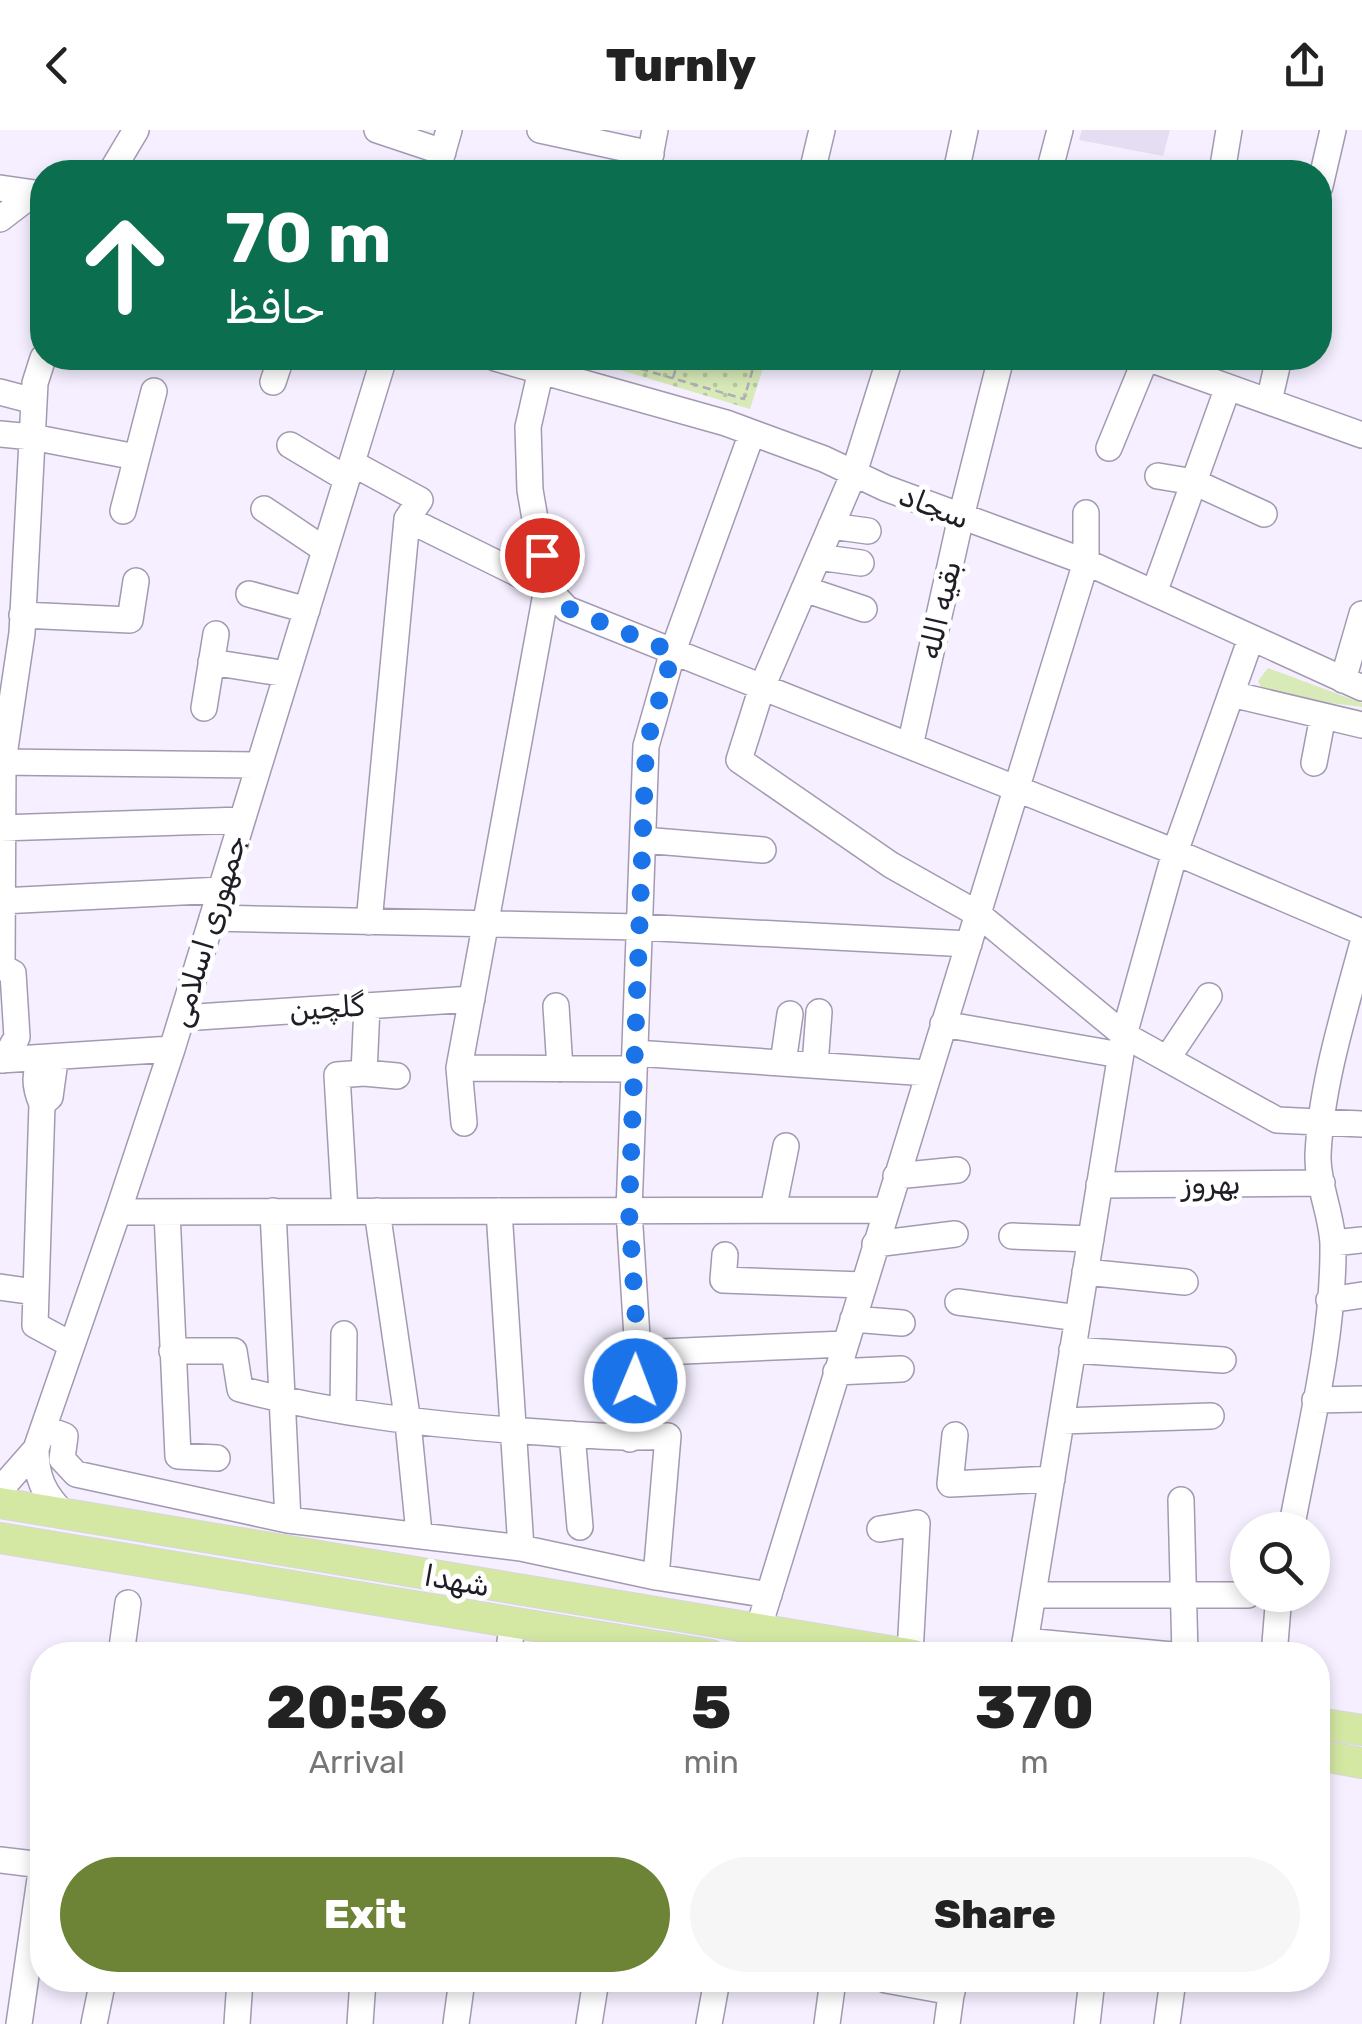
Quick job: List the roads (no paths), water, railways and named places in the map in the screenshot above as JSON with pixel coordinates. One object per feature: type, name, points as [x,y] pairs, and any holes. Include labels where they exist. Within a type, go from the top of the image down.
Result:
[{"type":"main road","name":"شهدا","points":[[0,1504],[832,1642]]},
{"type":"main road","name":"شهدا","points":[[0,1538],[636,1642]]},
{"type":"main road","points":[[413,1605],[417,1574]]},
{"type":"main road","points":[[1330,1725],[1362,1730]]},
{"type":"main road","points":[[1330,1758],[1362,1763]]},
{"type":"street","points":[[117,160],[136,130]]},
{"type":"street","points":[[377,130],[443,152]]},
{"type":"street","points":[[540,130],[651,152]]},
{"type":"street","points":[[815,160],[822,130]]},
{"type":"street","points":[[959,160],[965,130]]},
{"type":"street","points":[[1052,160],[1060,130]]},
{"type":"street","points":[[1224,160],[1229,130]]},
{"type":"street","points":[[1326,160],[1333,130]]},
{"type":"street","points":[[0,188],[30,193]]},
{"type":"street","points":[[0,219],[30,199]]},
{"type":"street","points":[[1,1058],[17,1037],[13,973],[1,955],[0,871],[2,762],[22,615],[13,564],[40,370]]},
{"type":"street","name":"جمهوری اسلامی","points":[[0,1490],[40,1439],[118,1212],[182,1018],[380,370]]},
{"type":"street","points":[[464,1123],[459,1068],[547,588],[530,490],[528,427],[554,370]]},
{"type":"street","name":"سجاد","points":[[561,370],[752,433],[960,517],[1086,562],[1352,684]]},
{"type":"street","points":[[886,370],[854,473],[762,687],[739,760],[890,865],[978,914],[1122,1045]]},
{"type":"street","name":"بقیه الله","points":[[910,746],[960,517],[999,370]]},
{"type":"street","points":[[1109,448],[1141,370]]},
{"type":"street","points":[[1180,370],[1362,435]]},
{"type":"street","points":[[1269,402],[1276,370]]},
{"type":"street","points":[[1154,593],[1228,387]]},
{"type":"street","points":[[124,511],[154,391]]},
{"type":"street","points":[[0,392],[34,401]]},
{"type":"street","points":[[630,1438],[638,1353],[629,1211],[646,746],[673,652],[752,433]]},
{"type":"street","points":[[0,434],[32,436],[136,457]]},
{"type":"street","points":[[290,445],[420,500],[407,519],[370,922]]},
{"type":"street","points":[[1158,476],[1194,482],[1264,514]]},
{"type":"street","points":[[264,509],[325,550]]},
{"type":"street","points":[[758,1630],[1086,562],[1086,513]]},
{"type":"street","points":[[407,519],[547,588],[567,608],[1175,852],[1362,932]]},
{"type":"street","points":[[831,526],[868,531]]},
{"type":"street","points":[[818,557],[861,563]]},
{"type":"street","points":[[22,615],[130,620],[136,581]]},
{"type":"street","points":[[804,589],[864,609]]},
{"type":"street","points":[[249,594],[307,610]]},
{"type":"street","points":[[1352,684],[1362,614]]},
{"type":"street","points":[[204,708],[216,634]]},
{"type":"street","points":[[1025,1642],[1122,1045],[1175,852],[1251,638]]},
{"type":"street","points":[[211,662],[287,674]]},
{"type":"street","points":[[1231,694],[1362,725]]},
{"type":"street","points":[[1314,763],[1323,716]]},
{"type":"street","points":[[2,762],[259,765]]},
{"type":"street","points":[[0,828],[242,820]]},
{"type":"street","points":[[642,840],[763,850]]},
{"type":"street","points":[[1,901],[221,890]]},
{"type":"street","points":[[212,918],[639,928],[969,944]]},
{"type":"street","points":[[1294,1512],[1326,1341],[1333,1242],[1318,1157],[1336,1045],[1362,946]]},
{"type":"street","points":[[1168,1059],[1209,996]]},
{"type":"street","name":"گلچین","points":[[182,1018],[472,999]]},
{"type":"street","points":[[364,1073],[368,1006]]},
{"type":"street","points":[[556,1006],[560,1069]]},
{"type":"street","points":[[815,1065],[819,1012]]},
{"type":"street","points":[[783,1063],[790,1014]]},
{"type":"street","points":[[944,1024],[1122,1045],[1168,1059],[1277,1120],[1362,1124]]},
{"type":"street","points":[[1,1058],[172,1048]]},
{"type":"street","points":[[44,1058],[37,1066],[36,1090],[42,1104],[35,1325],[72,1346]]},
{"type":"street","points":[[459,1068],[560,1069],[635,1061],[783,1063],[928,1073]]},
{"type":"street","points":[[344,1211],[337,1075],[396,1076]]},
{"type":"street","points":[[773,1210],[786,1146]]},
{"type":"street","points":[[896,1176],[957,1170]]},
{"type":"street","name":"بهروز","points":[[1099,1185],[1322,1183]]},
{"type":"street","points":[[118,1212],[886,1210]]},
{"type":"street","points":[[272,1211],[288,1520]]},
{"type":"street","points":[[377,1211],[408,1423],[419,1533]]},
{"type":"street","points":[[499,1211],[521,1548]]},
{"type":"street","points":[[167,1212],[178,1456],[217,1458]]},
{"type":"street","points":[[875,1244],[955,1234]]},
{"type":"street","points":[[1012,1236],[1090,1239]]},
{"type":"street","points":[[1333,1242],[1362,1240]]},
{"type":"street","points":[[725,1255],[723,1280],[863,1285]]},
{"type":"street","points":[[1085,1272],[1185,1282]]},
{"type":"street","points":[[0,1287],[34,1292]]},
{"type":"street","points":[[1328,1300],[1362,1295]]},
{"type":"street","points":[[958,1302],[1078,1318]]},
{"type":"street","points":[[638,1353],[902,1324]]},
{"type":"street","points":[[343,1411],[344,1334]]},
{"type":"street","points":[[1072,1350],[1223,1360]]},
{"type":"street","points":[[172,1351],[234,1351],[240,1389],[408,1423],[630,1438],[668,1436],[656,1577]]},
{"type":"street","points":[[836,1372],[902,1369]]},
{"type":"street","points":[[1315,1400],[1362,1400]]},
{"type":"street","points":[[1061,1421],[1211,1416]]},
{"type":"street","points":[[572,1434],[580,1526]]},
{"type":"street","points":[[955,1435],[950,1484],[1052,1478]]},
{"type":"street","points":[[64,1514],[48,1498],[36,1475],[40,1439],[65,1436],[62,1459],[76,1474],[288,1520],[521,1548],[656,1577],[769,1594]]},
{"type":"street","points":[[1181,1500],[1185,1642]]},
{"type":"street","points":[[880,1529],[917,1523],[912,1642]]},
{"type":"street","points":[[1032,1596],[1230,1595]]},
{"type":"street","points":[[123,1642],[128,1603]]},
{"type":"street","points":[[1275,1642],[1277,1612]]},
{"type":"street","points":[[510,1642],[513,1621]]},
{"type":"street","points":[[0,1860],[30,1864]]},
{"type":"street","points":[[20,2024],[30,1952]]},
{"type":"street","points":[[94,2024],[101,1992]]},
{"type":"street","points":[[237,2024],[239,1992]]},
{"type":"street","points":[[360,2024],[363,1992]]},
{"type":"street","points":[[456,2024],[460,1992]]},
{"type":"street","points":[[589,2024],[594,1992]]},
{"type":"street","points":[[709,2024],[715,1992]]},
{"type":"street","points":[[827,2024],[831,1992]]},
{"type":"street","points":[[932,2024],[942,1992]]},
{"type":"street","points":[[945,1992],[948,2024]]},
{"type":"street","points":[[1086,2024],[1090,1992]]},
{"type":"street","points":[[1168,2024],[1172,1992]]}]
